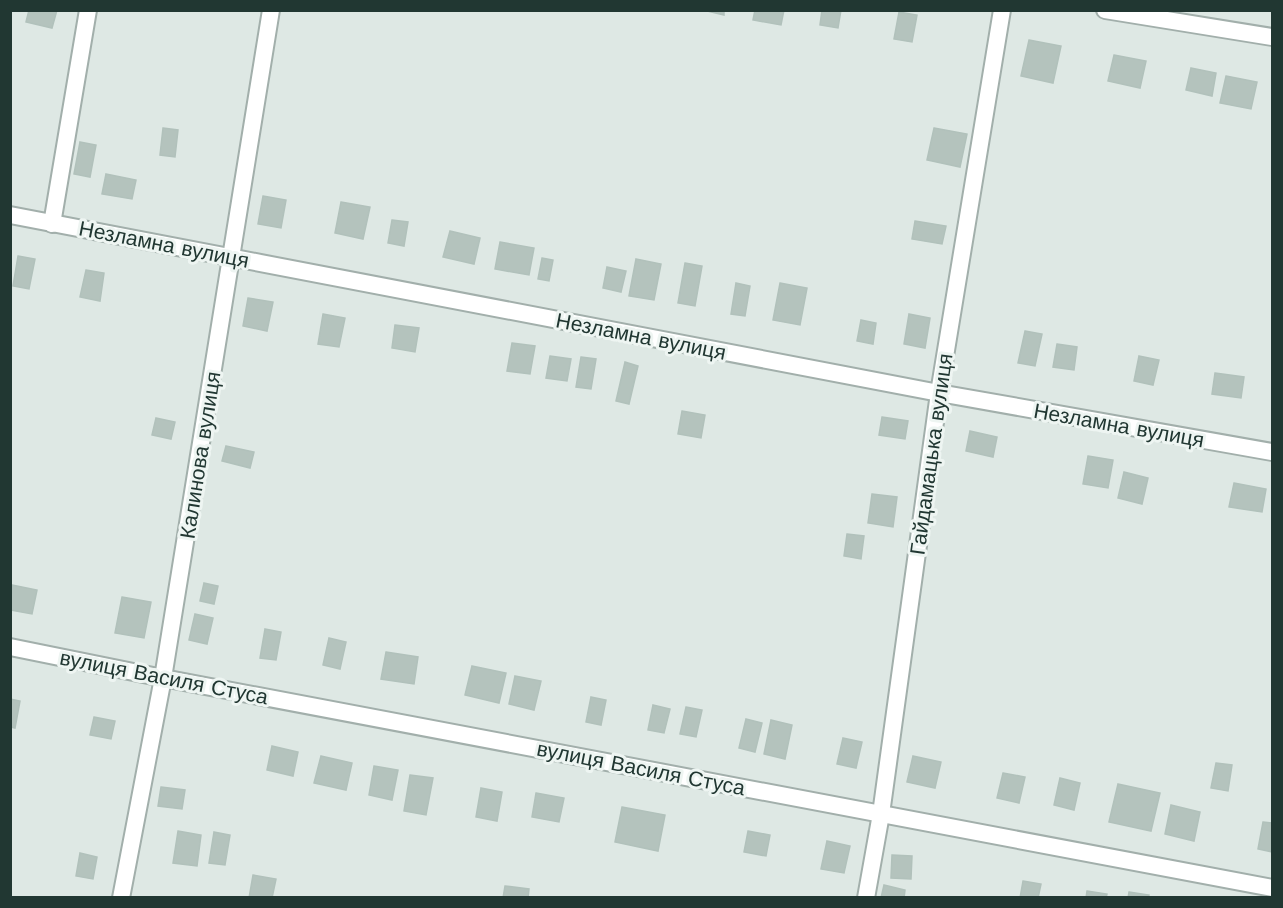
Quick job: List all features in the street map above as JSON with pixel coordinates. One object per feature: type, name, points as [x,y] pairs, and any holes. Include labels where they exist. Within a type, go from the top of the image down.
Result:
[{"type":"street","points":[[52,224],[88,10]]},
{"type":"street","name":"Калинова вулиця","points":[[121,897],[163,678],[233,257],[271,10]]},
{"type":"street","name":"Гайдамацька вулиця","points":[[866,897],[881,814],[939,393],[1002,10]]},
{"type":"street","points":[[1105,10],[1272,38]]},
{"type":"street","name":"Незламна вулиця","points":[[10,215],[939,393],[1272,452]]},
{"type":"street","name":"вулиця Василя Стуса","points":[[10,647],[1272,888]]},
{"type":"building","points":[[29,10],[57,10],[52,28],[26,22]]},
{"type":"building","points":[[703,10],[724,10],[724,15]]},
{"type":"building","points":[[755,10],[784,10],[781,25],[753,20]]},
{"type":"building","points":[[822,10],[841,10],[838,28],[820,25]]},
{"type":"building","points":[[899,12],[917,15],[912,42],[894,39]]},
{"type":"building","points":[[1029,40],[1061,46],[1053,83],[1021,76]]},
{"type":"building","points":[[1114,55],[1146,61],[1140,88],[1108,81]]},
{"type":"building","points":[[1191,68],[1216,73],[1212,96],[1186,90]]},
{"type":"building","points":[[1226,76],[1257,82],[1251,109],[1220,103]]},
{"type":"building","points":[[163,128],[178,130],[175,157],[160,155]]},
{"type":"building","points":[[934,128],[967,134],[960,167],[927,160]]},
{"type":"building","points":[[80,142],[96,145],[90,177],[74,174]]},
{"type":"building","points":[[106,174],[136,180],[132,199],[102,194]]},
{"type":"building","points":[[263,196],[286,200],[281,228],[258,224]]},
{"type":"building","points":[[341,202],[370,207],[363,239],[335,233]]},
{"type":"building","points":[[392,220],[408,222],[404,246],[388,243]]},
{"type":"building","points":[[915,221],[946,226],[942,244],[912,239]]},
{"type":"building","points":[[450,231],[480,238],[474,264],[443,257]]},
{"type":"building","points":[[500,242],[534,248],[529,275],[495,269]]},
{"type":"building","points":[[18,256],[35,259],[29,289],[13,286]]},
{"type":"building","points":[[542,258],[553,260],[549,281],[538,279]]},
{"type":"building","points":[[636,259],[661,264],[654,300],[629,296]]},
{"type":"building","points":[[685,263],[702,266],[695,306],[678,303]]},
{"type":"building","points":[[607,267],[626,271],[621,292],[603,288]]},
{"type":"building","points":[[86,270],[104,273],[100,301],[80,297]]},
{"type":"building","points":[[736,283],[750,286],[745,316],[731,314]]},
{"type":"building","points":[[780,283],[807,288],[800,325],[773,320]]},
{"type":"building","points":[[248,298],[273,302],[267,331],[243,326]]},
{"type":"building","points":[[323,314],[345,318],[339,347],[318,344]]},
{"type":"building","points":[[909,314],[930,318],[925,348],[904,344]]},
{"type":"building","points":[[861,320],[876,323],[873,344],[857,341]]},
{"type":"building","points":[[395,325],[419,328],[415,352],[392,348]]},
{"type":"building","points":[[1025,331],[1042,334],[1035,366],[1018,363]]},
{"type":"building","points":[[512,343],[535,346],[530,374],[507,371]]},
{"type":"building","points":[[1057,344],[1077,347],[1074,370],[1053,367]]},
{"type":"building","points":[[550,356],[571,359],[567,381],[546,378]]},
{"type":"building","points":[[1139,356],[1159,360],[1153,385],[1134,381]]},
{"type":"building","points":[[581,357],[596,359],[591,389],[576,387]]},
{"type":"building","points":[[625,362],[638,366],[629,404],[616,401]]},
{"type":"building","points":[[1215,373],[1244,377],[1241,398],[1212,394]]},
{"type":"building","points":[[682,411],[705,415],[701,438],[678,434]]},
{"type":"building","points":[[882,417],[908,421],[905,439],[879,435]]},
{"type":"building","points":[[156,418],[175,422],[171,439],[152,435]]},
{"type":"building","points":[[970,431],[997,437],[993,457],[966,451]]},
{"type":"building","points":[[226,446],[254,452],[250,468],[222,461]]},
{"type":"building","points":[[1088,456],[1113,460],[1108,488],[1083,484]]},
{"type":"building","points":[[1124,472],[1148,478],[1142,504],[1118,498]]},
{"type":"building","points":[[1234,483],[1266,489],[1262,512],[1229,507]]},
{"type":"building","points":[[872,494],[897,497],[893,527],[868,523]]},
{"type":"building","points":[[847,534],[864,536],[861,559],[844,556]]},
{"type":"building","points":[[204,583],[218,586],[214,604],[200,601]]},
{"type":"building","points":[[12,585],[37,590],[32,614],[10,610]]},
{"type":"building","points":[[122,597],[151,602],[144,638],[115,633]]},
{"type":"building","points":[[195,614],[213,618],[207,644],[189,640]]},
{"type":"building","points":[[265,629],[281,632],[276,660],[260,658]]},
{"type":"building","points":[[329,638],[346,642],[340,669],[323,665]]},
{"type":"building","points":[[386,652],[418,657],[414,684],[381,679]]},
{"type":"building","points":[[472,666],[506,673],[499,703],[465,695]]},
{"type":"building","points":[[515,676],[541,681],[534,710],[509,704]]},
{"type":"building","points":[[591,697],[606,700],[601,725],[586,722]]},
{"type":"building","points":[[10,699],[20,701],[15,728],[10,727]]},
{"type":"building","points":[[653,705],[670,709],[664,733],[648,730]]},
{"type":"building","points":[[686,707],[702,710],[696,737],[680,734]]},
{"type":"building","points":[[94,717],[115,721],[111,739],[90,735]]},
{"type":"building","points":[[746,719],[762,723],[755,752],[739,748]]},
{"type":"building","points":[[771,720],[792,725],[785,759],[764,754]]},
{"type":"building","points":[[843,738],[862,742],[856,768],[837,764]]},
{"type":"building","points":[[272,746],[298,752],[293,776],[267,770]]},
{"type":"building","points":[[321,756],[352,763],[346,790],[314,783]]},
{"type":"building","points":[[913,756],[941,762],[935,788],[907,782]]},
{"type":"building","points":[[1216,763],[1232,765],[1228,791],[1211,788]]},
{"type":"building","points":[[374,766],[398,770],[392,800],[369,795]]},
{"type":"building","points":[[1003,773],[1025,777],[1019,803],[997,798]]},
{"type":"building","points":[[410,775],[433,778],[426,815],[404,811]]},
{"type":"building","points":[[1060,778],[1080,783],[1074,810],[1054,805]]},
{"type":"building","points":[[1118,784],[1160,793],[1151,831],[1109,822]]},
{"type":"building","points":[[161,787],[185,790],[182,809],[158,806]]},
{"type":"building","points":[[481,788],[502,792],[497,821],[476,817]]},
{"type":"building","points":[[536,793],[564,798],[559,822],[532,817]]},
{"type":"building","points":[[1171,805],[1200,812],[1194,841],[1165,834]]},
{"type":"building","points":[[622,807],[665,815],[658,851],[615,842]]},
{"type":"building","points":[[1263,822],[1272,823],[1272,852],[1258,849]]},
{"type":"building","points":[[178,831],[201,835],[197,866],[173,863]]},
{"type":"building","points":[[748,831],[770,835],[766,856],[744,852]]},
{"type":"building","points":[[214,832],[230,835],[225,865],[209,863]]},
{"type":"building","points":[[827,841],[850,846],[844,873],[821,869]]},
{"type":"building","points":[[80,853],[97,857],[93,879],[76,876]]},
{"type":"building","points":[[892,855],[912,856],[911,879],[891,878]]},
{"type":"building","points":[[253,875],[276,879],[272,898],[249,898]]},
{"type":"building","points":[[1023,881],[1041,884],[1038,898],[1020,898]]},
{"type":"building","points":[[884,885],[905,890],[904,898],[881,898]]},
{"type":"building","points":[[505,886],[529,889],[528,898],[503,898]]},
{"type":"building","points":[[1087,891],[1107,894],[1106,898],[1086,898]]},
{"type":"building","points":[[1129,892],[1149,895],[1148,898],[1128,898]]}]
